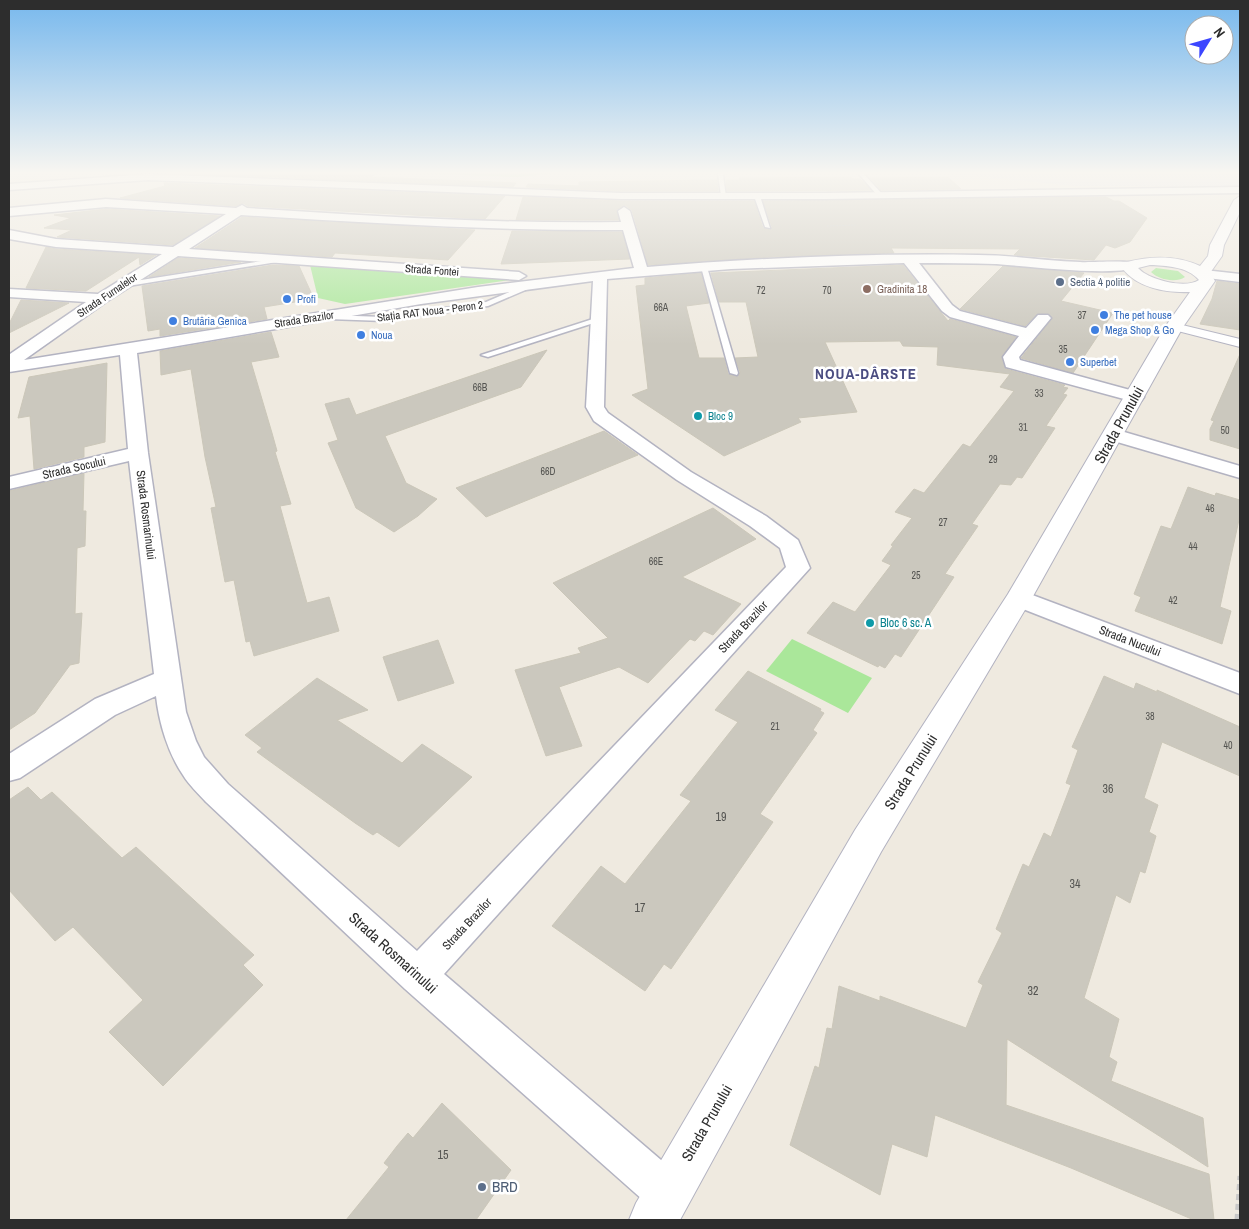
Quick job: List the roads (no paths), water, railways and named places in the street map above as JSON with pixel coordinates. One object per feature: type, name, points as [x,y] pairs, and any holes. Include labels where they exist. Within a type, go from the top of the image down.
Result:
[{"type":"street","name":"Strada Furnalelor","points":[[9,367],[16,358],[100,299],[208,230]]},
{"type":"street","points":[[629,230],[642,272]]},
{"type":"street","name":"Strada Prunului","points":[[660,1206],[868,841],[1019,598],[1114,435],[1215,256],[1225,230]]},
{"type":"street","name":"Strada Fontei","points":[[9,234],[56,243],[520,276],[556,281]]},
{"type":"street","points":[[1218,244],[1194,252],[1132,265],[1130,268],[1132,272],[1168,294],[1172,300],[1174,328],[1240,343]]},
{"type":"street","points":[[909,260],[947,308],[955,314],[1029,334]]},
{"type":"street","name":"Strada Brazilor","points":[[9,367],[358,310],[556,281],[642,272],[704,267],[909,260],[999,260],[1097,267],[1132,265]]},
{"type":"street","points":[[1150,261],[1178,264],[1202,278]]},
{"type":"street","name":"Strada Brazilor","points":[[1042,262],[1150,282]]},
{"type":"street","name":"Strada Brazilor","points":[[418,976],[798,568],[790,545],[758,521],[684,476],[602,417],[595,407],[600,276]]},
{"type":"street","points":[[1150,282],[1175,287],[1202,278],[1240,278]]},
{"type":"street","points":[[9,293],[100,299]]},
{"type":"street","points":[[1044,318],[1011,358],[1012,363],[1135,398]]},
{"type":"street","name":"Strada Rosmarinului","points":[[128,349],[138,453],[172,712],[181,741],[194,766],[217,793],[418,976],[660,1206]]},
{"type":"street","points":[[1114,435],[1240,472]]},
{"type":"street","name":"Strada Socului","points":[[9,483],[138,453]]},
{"type":"street","name":"Strada Nucului","points":[[1019,598],[1240,684]]},
{"type":"street","points":[[9,769],[105,707],[167,680]]},
{"type":"lane","points":[[122,285],[286,259]]},
{"type":"lane","points":[[704,267],[734,373]]},
{"type":"lane","name":"Stația RAT Noua - Peron 2","points":[[321,316],[384,319],[488,304],[535,284]]},
{"type":"lane","points":[[485,356],[599,320]]},
{"type":"place","name":"Sectia 4 politie","points":[[1060,282]]},
{"type":"place","name":"Gradinita 18","points":[[867,289]]},
{"type":"place","name":"Profi","points":[[287,299]]},
{"type":"place","name":"The pet house","points":[[1104,315]]},
{"type":"place","name":"Brutăria Genica","points":[[173,321]]},
{"type":"place","name":"Mega Shop & Go","points":[[1095,330]]},
{"type":"place","name":"Noua","points":[[361,335]]},
{"type":"place","name":"Superbet","points":[[1070,362]]},
{"type":"place","name":"Bloc 9","points":[[698,416]]},
{"type":"place","name":"Bloc 6 sc. A","points":[[870,623]]},
{"type":"place","name":"BRD","points":[[482,1187]]},
{"type":"district","name":"NOUA-DÂRSTE","points":[[866,374]]}]
